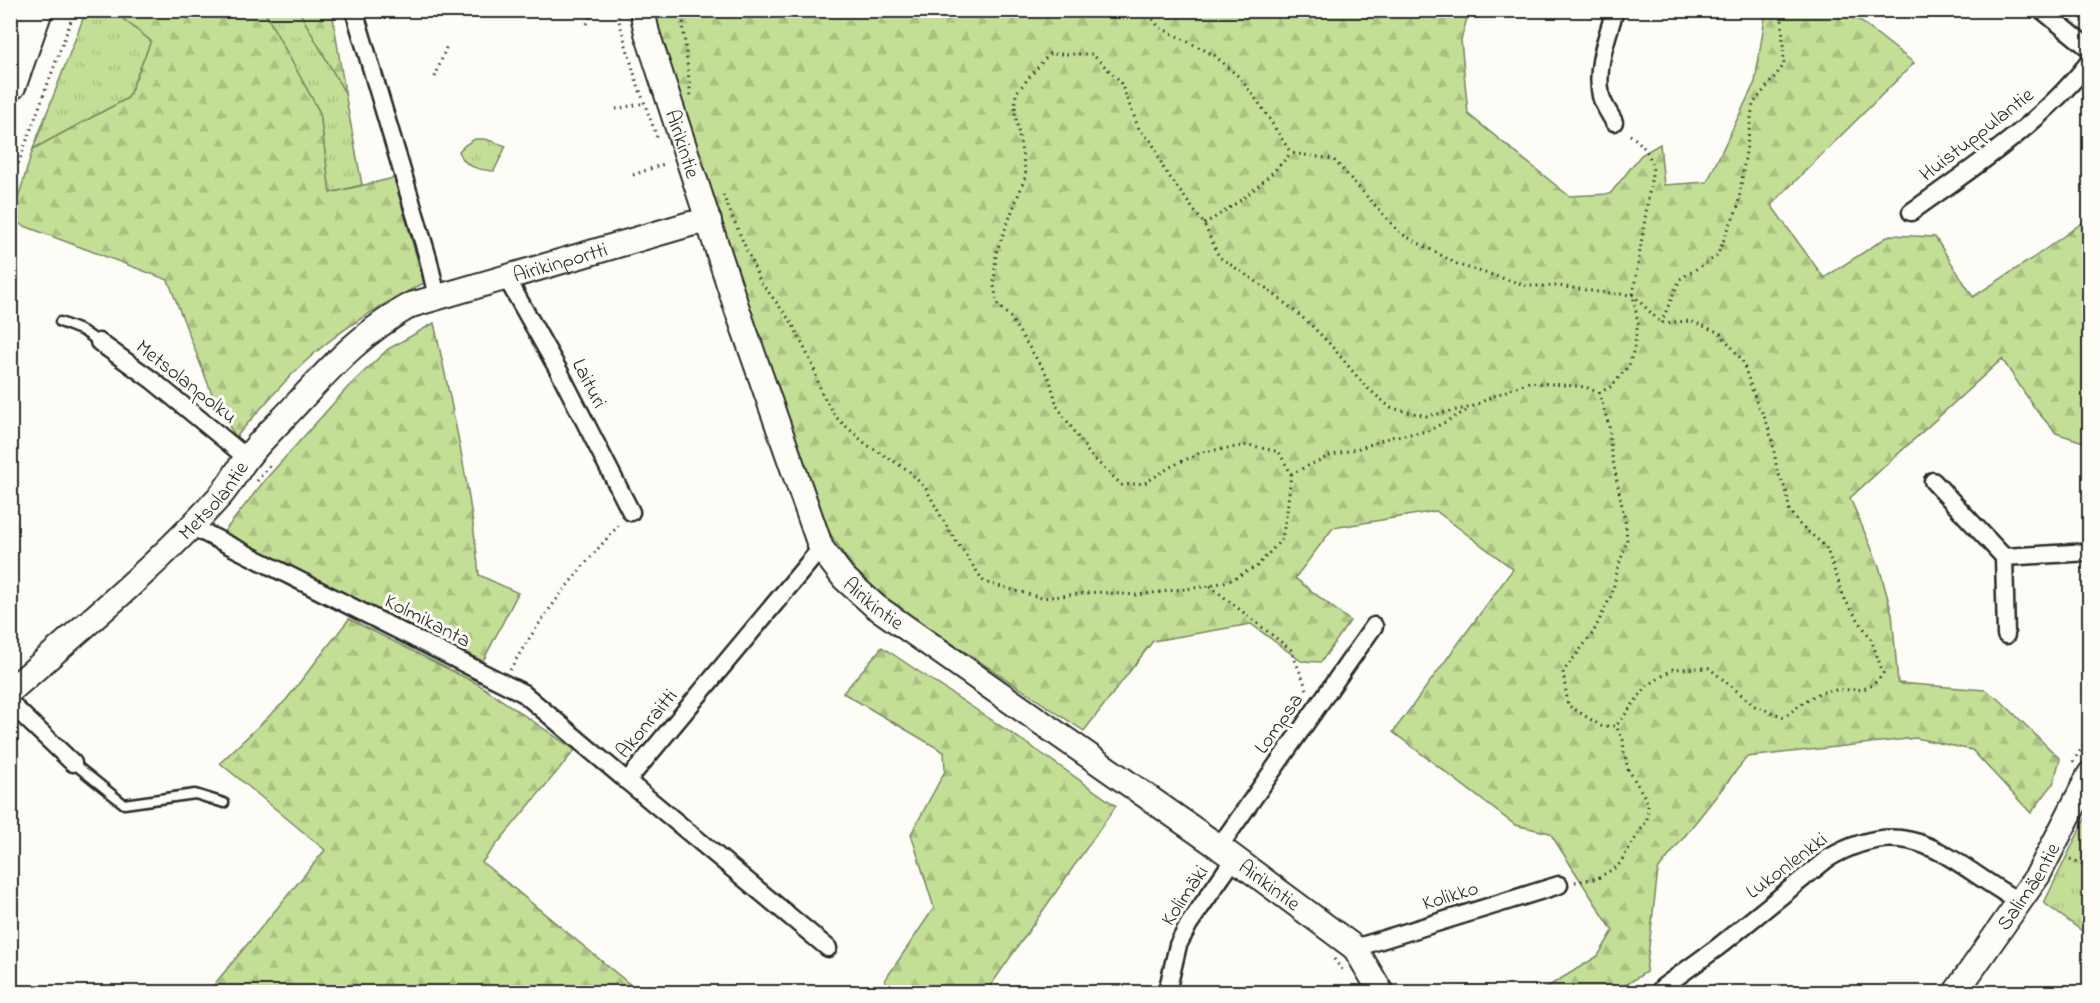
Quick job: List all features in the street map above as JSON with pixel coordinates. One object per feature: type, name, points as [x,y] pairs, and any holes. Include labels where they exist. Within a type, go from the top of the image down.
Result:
[{"type":"highway","points":[[10,84],[21,42],[36,10]]},
{"type":"street","points":[[354,10],[428,258],[437,297]]},
{"type":"street","name":"Airikintie","points":[[642,10],[647,33],[737,309],[820,548],[844,578],[875,606],[1226,853],[1355,948],[1380,993]]},
{"type":"street","points":[[1614,122],[1601,98],[1600,80],[1602,54],[1615,10]]},
{"type":"street","points":[[2042,10],[2090,49]]},
{"type":"street","name":"Huistuppulantie","points":[[1911,212],[2022,132],[2069,88],[2090,61]]},
{"type":"street","name":"Airikinportti","points":[[411,305],[690,224],[709,221]]},
{"type":"street","name":"Laituri","points":[[506,278],[560,373],[631,512]]},
{"type":"street","name":"Metsolantie","points":[[10,691],[131,586],[191,526],[222,494],[247,458],[355,343],[390,317],[411,305]]},
{"type":"street","name":"Metsolanpolku","points":[[99,342],[152,380],[247,458]]},
{"type":"street","points":[[1933,481],[2004,557],[2006,634]]},
{"type":"street","name":"Kolmikanta","points":[[191,526],[523,693],[627,781]]},
{"type":"street","name":"Akonraitti","points":[[820,548],[627,781],[828,948]]},
{"type":"street","points":[[2004,557],[2090,552]]},
{"type":"street","name":"Lompsa","points":[[1226,853],[1315,710],[1374,626]]},
{"type":"street","points":[[10,704],[73,763]]},
{"type":"street","name":"Salimäentie","points":[[1955,989],[2020,902],[2052,851],[2079,771]]},
{"type":"street","name":"Lukonlenkki","points":[[1659,993],[1663,987],[1718,947],[1827,859],[1847,847],[1901,837],[1924,843],[1951,857],[2020,902]]},
{"type":"street","name":"Kolimäki","points":[[1167,993],[1178,945],[1226,853]]},
{"type":"street","name":"Kolikko","points":[[1355,948],[1559,885]]},
{"type":"lane","points":[[60,322],[83,331],[99,342]]},
{"type":"lane","points":[[73,763],[124,804],[195,794],[224,803]]},
{"type":"path","points":[[10,186],[75,10]]},
{"type":"path","points":[[587,24],[594,10]]},
{"type":"path","points":[[616,10],[660,143]]},
{"type":"path","points":[[684,10],[683,26],[692,102]]},
{"type":"path","points":[[1145,10],[1159,27],[1214,55],[1239,77],[1291,153],[1333,159],[1400,233],[1459,265],[1528,286],[1559,285],[1633,295],[1661,323],[1691,321],[1720,333],[1742,360],[1756,401],[1766,420],[1777,470],[1787,493],[1789,509],[1798,523],[1826,547],[1845,600],[1871,639],[1883,673],[1876,684],[1866,689],[1825,692],[1808,700],[1784,717],[1755,706],[1709,668],[1673,669],[1647,686],[1616,726]]},
{"type":"path","points":[[1661,323],[1680,279],[1717,256],[1738,206],[1753,104],[1784,65],[1782,19],[1786,10]]},
{"type":"path","points":[[435,76],[447,45]]},
{"type":"path","points":[[719,186],[760,281],[792,323],[813,366],[822,394],[837,418],[867,445],[908,470],[926,489],[948,529],[984,582],[1042,598],[1097,592],[1136,595],[1210,586],[1231,580],[1257,566],[1282,539],[1287,511],[1291,474],[1279,452],[1249,445],[1202,452],[1170,467],[1145,483],[1122,485],[1090,455],[1057,406],[1050,380],[1010,317],[997,304],[994,285],[996,253],[1026,175],[1015,113],[1016,93],[1049,54],[1092,54],[1120,81],[1139,129],[1152,142],[1164,168],[1204,224],[1219,257],[1266,288],[1308,322],[1365,386],[1391,408],[1427,416],[1472,407]]},
{"type":"path","points":[[616,109],[645,103]]},
{"type":"path","points":[[1599,393],[1612,386],[1629,365],[1638,323],[1633,295],[1653,168],[1651,158],[1644,146],[1614,122]]},
{"type":"path","points":[[633,175],[667,163],[663,153]]},
{"type":"path","points":[[1204,224],[1237,204],[1273,174],[1291,153]]},
{"type":"path","points":[[1291,474],[1329,456],[1391,437],[1428,431],[1491,397],[1529,382],[1586,387],[1599,393],[1609,426],[1611,451],[1628,542],[1618,567],[1612,594],[1593,633],[1563,672],[1568,705],[1601,726],[1616,726]]},
{"type":"path","points":[[253,488],[272,461]]},
{"type":"path","points":[[504,682],[530,635],[594,552],[631,512]]},
{"type":"path","points":[[1210,586],[1291,650],[1315,710]]},
{"type":"path","points":[[1559,885],[1598,878],[1618,866],[1647,820],[1646,799],[1628,769],[1623,740],[1616,726]]},
{"type":"path","points":[[2079,771],[2080,748],[2090,735]]},
{"type":"path","points":[[1930,993],[1955,989]]},
{"type":"green space","points":[[86,11],[113,11],[151,41],[128,98],[33,149]]},
{"type":"green space","points":[[113,11],[264,11],[320,113],[330,193],[394,178],[424,283],[371,312],[322,347],[288,379],[236,437],[217,407],[168,280],[11,221],[33,149],[128,98],[151,41]]},
{"type":"green space","points":[[264,11],[299,11],[345,93],[362,185],[330,193],[320,113]]},
{"type":"green space","points":[[299,11],[332,11],[345,93]]},
{"type":"green space","points":[[654,11],[1469,11],[1461,40],[1468,114],[1569,196],[1610,194],[1641,155],[1660,144],[1664,185],[1707,182],[1755,82],[1766,11],[1857,11],[1854,16],[1914,63],[1771,205],[1824,278],[1890,235],[1935,237],[1973,297],[2089,218],[2089,444],[2056,433],[2036,410],[2002,359],[1850,498],[1879,566],[1892,614],[1898,683],[1985,690],[2001,701],[2060,759],[2053,784],[2031,813],[1972,750],[1916,738],[1747,757],[1658,870],[1646,972],[1615,992],[1539,992],[1598,956],[1613,931],[1550,833],[1515,825],[1393,732],[1513,569],[1436,511],[1333,528],[1295,578],[1350,621],[1321,662],[1301,661],[1251,624],[1153,641],[1084,731],[887,600],[853,568],[825,526],[787,422],[679,98]]},
{"type":"green space","points":[[475,139],[485,139],[506,146],[494,171],[472,167],[461,156],[459,151]]},
{"type":"green space","points":[[434,323],[466,480],[479,575],[518,593],[483,661],[223,533],[265,480],[348,387],[388,349]]},
{"type":"green space","points":[[349,619],[478,684],[575,750],[482,862],[639,992],[208,992],[325,850],[220,763],[286,700]]},
{"type":"green space","points":[[882,647],[1116,806],[986,992],[889,992],[885,980],[934,908],[911,834],[945,771],[944,752],[843,693]]},
{"type":"green space","points":[[2086,817],[2090,820],[2089,936],[2044,903]]}]
